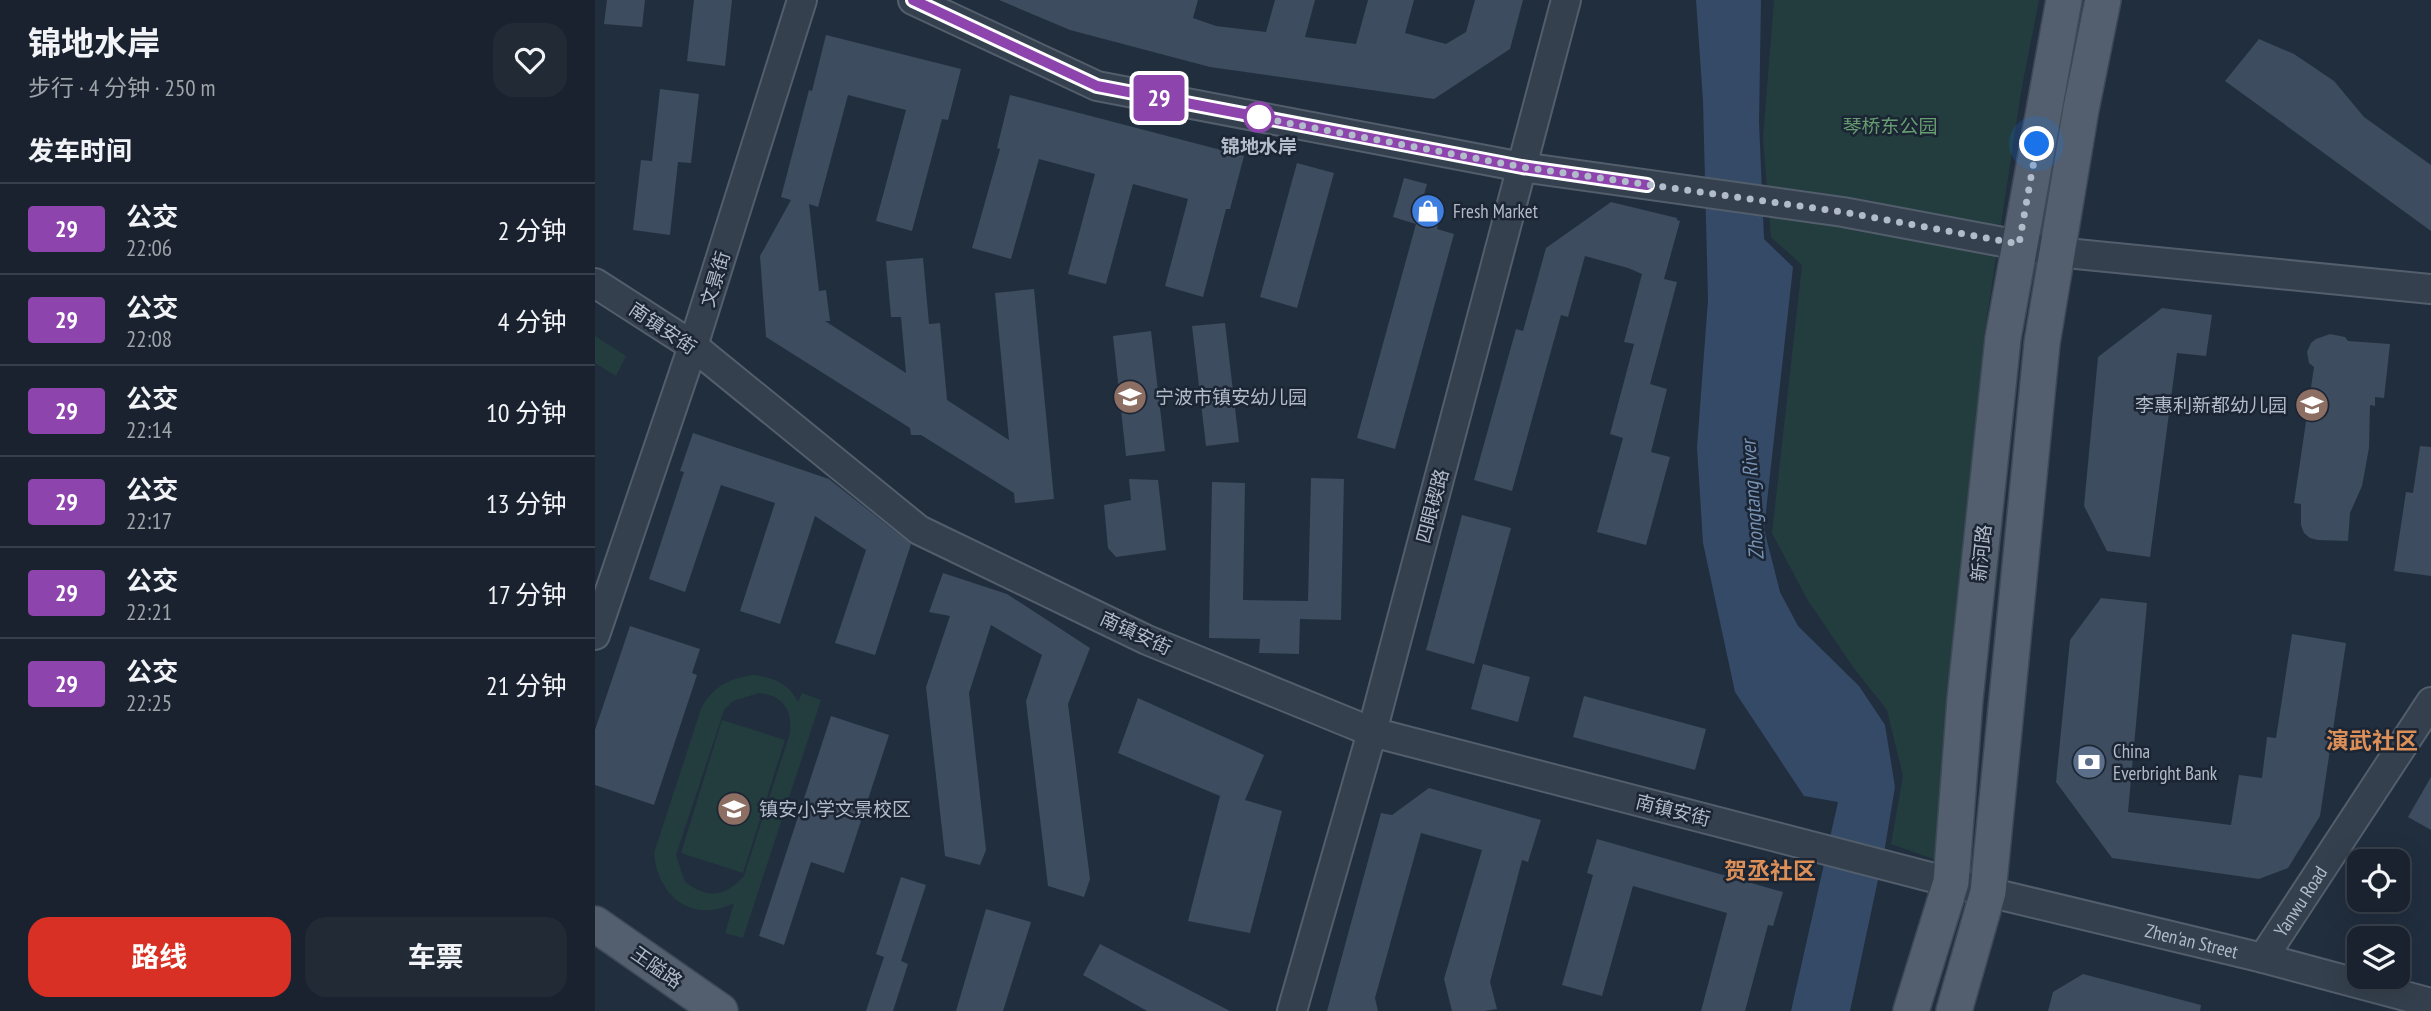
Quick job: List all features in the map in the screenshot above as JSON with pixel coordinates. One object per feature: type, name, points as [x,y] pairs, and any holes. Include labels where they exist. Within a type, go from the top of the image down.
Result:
[{"type":"main road","name":"新河路","points":[[1912,1011],[1951,882],[1965,699],[2003,338],[2045,93],[2064,0]]},
{"type":"main road","name":"新河路","points":[[1954,1011],[1988,892],[2042,343],[2081,108],[2103,0]]},
{"type":"main road","name":"王隘路","points":[[595,924],[720,1011]]},
{"type":"street","name":"文景街","points":[[595,635],[693,346],[802,0]]},
{"type":"street","points":[[913,0],[1097,86],[1522,167],[1843,212],[2056,251],[2431,289]]},
{"type":"street","name":"四眼碶路","points":[[1292,1011],[1372,732],[1566,0]]},
{"type":"street","name":"南镇安街","points":[[595,283],[693,346],[919,530],[1147,640],[1372,732],[1951,882]]},
{"type":"street","name":"Yanwu Road","points":[[2263,958],[2431,702]]},
{"type":"street","name":"Zhen'an Street","points":[[1951,882],[2263,958],[2431,1003]]},
{"type":"green space","name":"琴桥东公园","points":[[1774,0],[2039,0],[2021,92],[1984,337],[1939,861],[1891,844],[1903,776],[1887,710],[1853,667],[1807,599],[1772,533],[1802,265],[1771,237],[1763,138]]},
{"type":"green space","points":[[595,336],[626,356],[616,376],[595,363]]},
{"type":"green space","points":[[754,675],[774,680],[790,690],[798,702],[802,693],[821,700],[743,938],[725,933],[734,903],[719,909],[704,910],[691,908],[680,902],[662,882],[654,853],[701,709],[711,694],[723,684]],"holes":[[[759,693],[780,700],[788,711],[790,733],[744,876],[723,892],[701,891],[685,882],[676,855],[724,710],[733,701]]]},
{"type":"green space","points":[[722,720],[785,740],[743,873],[681,853]]},
{"type":"water","name":"Zhongtang River","points":[[1696,0],[1761,0],[1759,122],[1764,239],[1793,267],[1764,529],[1780,592],[1798,626],[1859,686],[1885,725],[1895,787],[1850,1011],[1791,1011],[1838,802],[1804,796],[1735,692],[1703,543],[1697,447],[1708,300],[1703,101]]},
{"type":"building","points":[[607,0],[645,0],[642,27],[604,24]]},
{"type":"building","points":[[694,0],[732,0],[725,66],[687,61]]},
{"type":"building","points":[[999,0],[1198,0],[1193,18],[1216,26],[1266,32],[1275,0],[1315,0],[1305,37],[1356,44],[1368,0],[1414,0],[1405,33],[1446,44],[1466,32],[1475,0],[1523,0],[1510,49],[1434,99],[1210,67],[1070,30]]},
{"type":"building","points":[[826,35],[961,69],[948,120],[942,119],[912,231],[876,221],[906,110],[848,95],[818,207],[809,204],[819,291],[826,290],[830,321],[825,321],[906,373],[901,317],[891,317],[886,261],[923,258],[929,324],[940,323],[947,400],[1009,440],[995,293],[1034,289],[1054,499],[1015,503],[1014,493],[921,435],[911,435],[910,428],[766,337],[760,256],[791,200],[781,197]]},
{"type":"building","points":[[2259,39],[2294,54],[2334,81],[2364,117],[2431,165],[2431,231],[2225,81]]},
{"type":"building","points":[[660,89],[699,94],[691,163],[678,162],[670,235],[633,230],[641,160],[652,161]]},
{"type":"building","points":[[1010,95],[1244,156],[1230,209],[1226,209],[1203,297],[1165,286],[1188,199],[1133,184],[1106,284],[1068,274],[1095,174],[1039,159],[1011,259],[972,248],[1000,149],[997,148]]},
{"type":"building","points":[[1297,163],[1334,173],[1297,308],[1260,297]]},
{"type":"building","points":[[1404,178],[1427,184],[1422,202],[1443,208],[1437,229],[1454,234],[1395,449],[1357,438],[1416,224],[1393,217]]},
{"type":"building","points":[[1611,202],[1680,221],[1664,279],[1677,282],[1650,384],[1667,389],[1651,452],[1670,457],[1646,545],[1597,532],[1623,438],[1610,434],[1634,344],[1624,342],[1642,274],[1628,268],[1585,256],[1568,317],[1561,315],[1512,491],[1474,480],[1516,329],[1523,331],[1546,248]]},
{"type":"building","points":[[2162,308],[2212,315],[2206,356],[2177,353],[2150,557],[2107,551],[2084,506],[2098,357]]},
{"type":"building","points":[[1225,323],[1239,442],[1206,446],[1192,326]]},
{"type":"building","points":[[1151,331],[1165,451],[1126,456],[1113,336]]},
{"type":"building","points":[[2330,334],[2345,337],[2348,341],[2390,344],[2384,398],[2375,397],[2375,406],[2370,405],[2369,448],[2362,486],[2350,513],[2348,541],[2310,538],[2301,525],[2301,504],[2294,503],[2314,367],[2309,363],[2307,352],[2316,339]]},
{"type":"building","points":[[693,433],[829,479],[911,544],[875,655],[835,643],[866,550],[815,516],[780,624],[740,611],[775,503],[721,485],[685,592],[649,579],[684,472],[680,471]]},
{"type":"building","points":[[2420,446],[2431,447],[2431,576],[2394,571],[2406,492],[2413,493]]},
{"type":"building","points":[[1311,478],[1344,479],[1341,620],[1300,619],[1299,654],[1259,653],[1260,639],[1209,638],[1212,482],[1245,483],[1243,600],[1308,601]]},
{"type":"building","points":[[1129,479],[1158,480],[1166,550],[1116,557],[1108,548],[1104,505],[1131,500]]},
{"type":"building","points":[[1462,515],[1511,528],[1474,664],[1426,650]]},
{"type":"building","points":[[943,573],[1007,594],[1090,648],[1068,704],[1090,879],[1084,897],[1048,886],[1026,701],[1042,655],[991,625],[969,693],[986,850],[980,865],[945,856],[926,687],[950,616],[929,612]]},
{"type":"building","points":[[2101,598],[2147,603],[2128,812],[2231,825],[2239,775],[2262,778],[2267,737],[2276,738],[2292,634],[2346,643],[2320,816],[2288,868],[2259,879],[2112,858],[2056,782],[2070,640]]},
{"type":"building","points":[[630,626],[700,649],[692,673],[697,675],[654,805],[595,785],[595,730]]},
{"type":"building","points":[[1483,664],[1530,677],[1518,722],[1471,709]]},
{"type":"building","points":[[1584,696],[1706,729],[1695,770],[1573,737]]},
{"type":"building","points":[[1138,698],[1264,755],[1245,800],[1282,811],[1250,933],[1188,921],[1220,796],[1118,753]]},
{"type":"building","points":[[831,716],[889,735],[844,873],[811,862],[784,945],[759,936]]},
{"type":"building","points":[[2431,777],[2431,830],[2408,817]]},
{"type":"building","points":[[1429,788],[1541,820],[1528,862],[1522,860],[1490,982],[1497,1009],[1452,1011],[1444,979],[1482,850],[1421,833],[1375,998],[1378,1011],[1327,1011],[1381,813],[1392,815]]},
{"type":"building","points":[[1597,839],[1783,892],[1773,926],[1768,925],[1745,1011],[1701,1011],[1727,913],[1633,886],[1602,996],[1562,985],[1593,875],[1587,873]]},
{"type":"building","points":[[901,877],[926,885],[901,961],[908,964],[893,1011],[866,1011],[884,957],[876,954]]},
{"type":"building","points":[[986,909],[1031,922],[1003,1011],[956,1011]]},
{"type":"building","points":[[1100,944],[1230,1011],[1147,1011],[1083,975]]},
{"type":"building","points":[[2083,974],[2201,1005],[2200,1011],[2048,1011],[2053,992]]},
{"type":"bus line","name":"29","points":[[913,0],[1097,86],[1522,167],[1647,185]]},
{"type":"place","name":"锦地水岸","points":[[1259,117]]},
{"type":"place","name":"Fresh Market","points":[[1428,211]]},
{"type":"place","name":"宁波市镇安幼儿园","points":[[1130,397]]},
{"type":"place","name":"李惠利新都幼儿园","points":[[2312,405]]},
{"type":"place","name":"China Everbright Bank","points":[[2089,762]]},
{"type":"place","name":"镇安小学文景校区","points":[[734,809]]},
{"type":"district","name":"演武社区","points":[[2372,740]]},
{"type":"district","name":"贺丞社区","points":[[1770,870]]},
{"type":"route","points":[[1259,117],[1256,117],[1522,167],[1843,212],[2019,244],[2037,144]]}]
